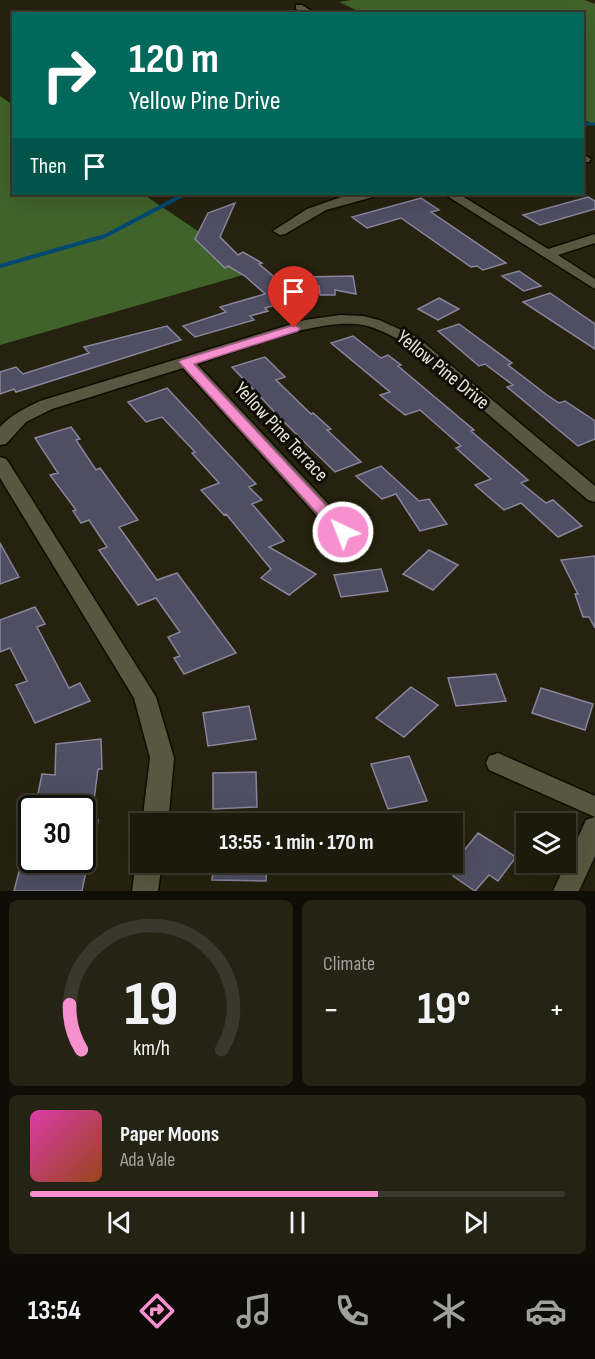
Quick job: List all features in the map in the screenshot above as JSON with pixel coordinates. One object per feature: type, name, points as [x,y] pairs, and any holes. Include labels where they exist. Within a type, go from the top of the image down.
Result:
[{"type":"street","points":[[299,7],[308,12]]},
{"type":"street","points":[[280,231],[315,209],[364,195]]},
{"type":"street","points":[[453,195],[595,285]]},
{"type":"street","points":[[547,254],[595,238]]},
{"type":"street","name":"Yellow Pine Drive","points":[[0,440],[8,427],[24,415],[45,405],[321,321],[339,318],[361,319],[383,324],[411,340],[595,496]]},
{"type":"street","name":"Yellow Pine Terrace","points":[[186,362],[343,532]]},
{"type":"street","points":[[0,463],[145,697],[162,758],[156,813]]},
{"type":"street","points":[[498,763],[595,807]]},
{"type":"street","points":[[566,891],[595,828]]},
{"type":"street","points":[[145,891],[147,873]]},
{"type":"green space","points":[[351,0],[585,0],[595,4],[595,125],[584,120],[584,12],[360,12],[339,2]]},
{"type":"green space","points":[[0,96],[12,104],[12,195],[144,195],[257,271],[0,345]]},
{"type":"building","points":[[588,197],[595,201],[595,209],[540,225],[523,215]]},
{"type":"building","points":[[421,198],[439,210],[431,212],[506,263],[483,270],[477,266],[471,267],[401,218],[367,228],[352,217]]},
{"type":"building","points":[[235,203],[220,237],[238,255],[243,252],[262,263],[259,264],[285,286],[295,283],[309,295],[265,308],[268,311],[250,316],[254,320],[195,337],[183,326],[226,312],[220,307],[265,294],[245,276],[228,266],[225,268],[195,239],[208,213]]},
{"type":"building","points":[[519,271],[541,286],[524,291],[502,276]]},
{"type":"building","points":[[353,276],[356,294],[335,290],[335,295],[320,295],[319,286],[301,283],[302,277]]},
{"type":"building","points":[[550,293],[595,324],[595,349],[523,302]]},
{"type":"building","points":[[439,298],[459,309],[438,320],[418,309]]},
{"type":"building","points":[[459,324],[512,363],[508,365],[547,395],[559,403],[565,401],[595,421],[595,439],[578,446],[507,387],[513,385],[485,364],[479,366],[438,331]]},
{"type":"building","points":[[167,326],[181,340],[16,392],[14,389],[0,394],[0,372],[16,367],[23,374],[89,353],[84,347]]},
{"type":"building","points":[[353,336],[381,358],[388,355],[401,365],[398,366],[474,430],[471,431],[528,480],[521,483],[546,503],[553,500],[582,526],[558,537],[521,503],[504,510],[475,485],[491,479],[456,448],[461,446],[420,410],[405,415],[380,395],[390,392],[331,343]]},
{"type":"building","points":[[265,357],[285,377],[276,380],[311,414],[313,413],[331,429],[327,430],[361,462],[335,472],[232,367]]},
{"type":"building","points":[[167,388],[256,484],[249,487],[262,500],[252,504],[284,541],[269,547],[316,574],[289,595],[261,578],[271,569],[226,514],[224,515],[201,490],[219,483],[192,453],[195,452],[162,417],[146,422],[128,402]]},
{"type":"building","points":[[71,427],[80,439],[76,440],[96,470],[100,468],[138,520],[119,527],[157,580],[177,573],[236,653],[184,674],[174,658],[180,656],[168,637],[180,632],[156,598],[138,605],[99,550],[107,547],[89,520],[81,523],[73,511],[76,510],[50,475],[58,473],[35,438]]},
{"type":"building","points":[[381,466],[419,501],[429,499],[447,524],[420,531],[396,494],[382,499],[356,476]]},
{"type":"building","points":[[0,543],[19,577],[0,584]]},
{"type":"building","points":[[429,550],[458,565],[433,590],[403,574]]},
{"type":"building","points":[[595,556],[595,628],[589,617],[583,617],[575,594],[578,594],[561,560]]},
{"type":"building","points":[[381,569],[388,591],[341,597],[334,575]]},
{"type":"building","points":[[35,607],[45,624],[37,627],[69,688],[80,683],[90,701],[35,723],[16,685],[27,681],[10,648],[0,652],[0,620]]},
{"type":"building","points":[[496,674],[506,701],[456,706],[448,678]]},
{"type":"building","points":[[411,687],[438,705],[404,737],[376,718]]},
{"type":"building","points":[[541,688],[593,704],[585,730],[532,713]]},
{"type":"building","points":[[249,706],[256,739],[208,746],[203,713]]},
{"type":"building","points":[[101,739],[102,769],[98,769],[95,795],[38,795],[42,774],[55,775],[56,744]]},
{"type":"building","points":[[409,756],[427,801],[388,809],[371,764]]},
{"type":"building","points":[[256,772],[257,807],[213,809],[213,773]]},
{"type":"building","points":[[478,833],[516,857],[498,881],[489,875],[475,891],[453,876],[455,873],[463,873],[463,852]]},
{"type":"building","points":[[19,873],[86,873],[82,891],[14,891]]},
{"type":"building","points":[[213,873],[266,873],[266,881],[212,880]]},
{"type":"waterway","points":[[584,124],[595,124]]},
{"type":"waterway","points":[[0,266],[105,236],[183,195]]},
{"type":"route","points":[[294,328],[186,362],[343,532]]}]
